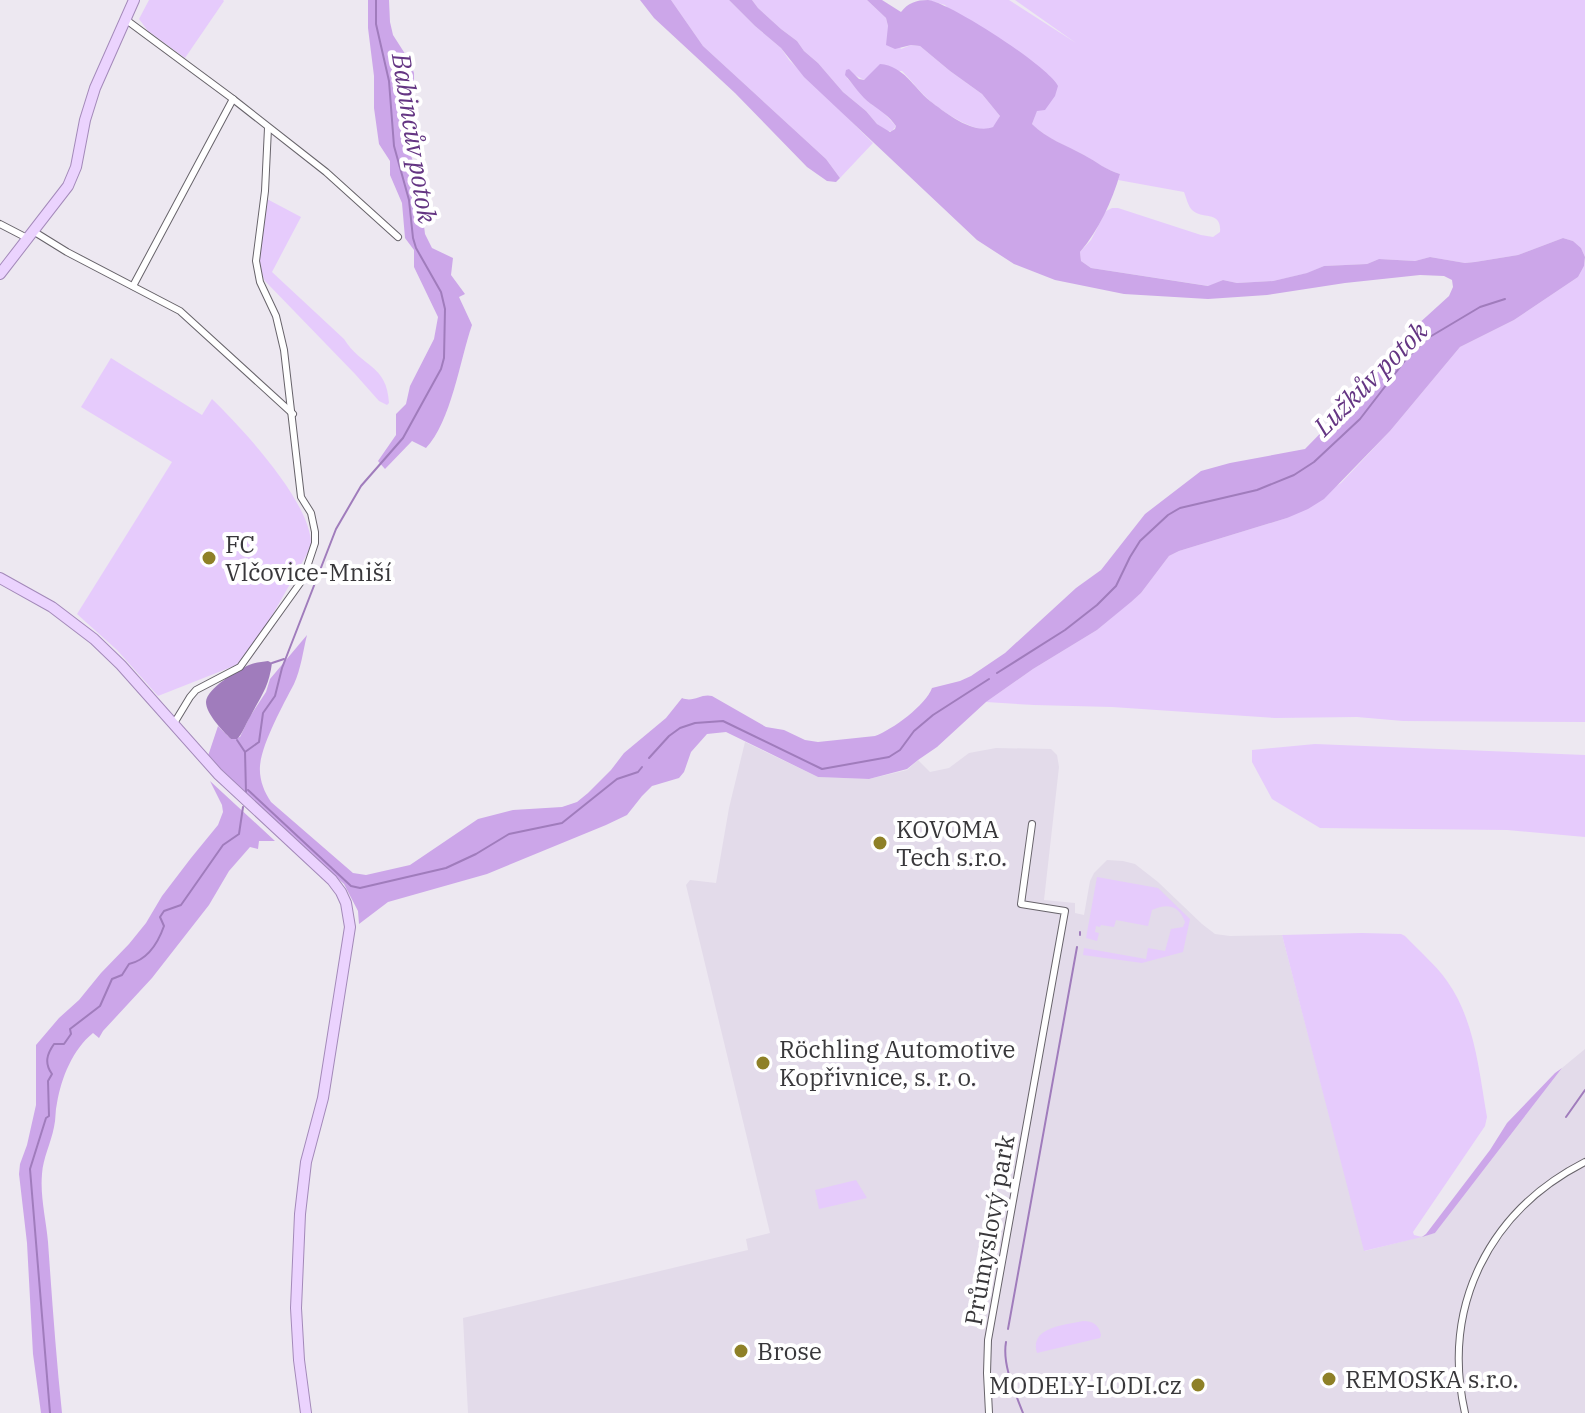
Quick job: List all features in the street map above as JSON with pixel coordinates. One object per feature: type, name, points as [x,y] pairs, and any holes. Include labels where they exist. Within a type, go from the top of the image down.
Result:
[{"type":"main road","points":[[0,274],[62,195],[73,176],[91,99],[134,0]]},
{"type":"main road","points":[[0,578],[52,607],[94,639],[218,774],[332,880],[341,892],[350,927],[347,952],[323,1098],[306,1162],[300,1214],[296,1308],[306,1413]]},
{"type":"street","points":[[125,19],[326,172],[398,237]]},
{"type":"street","points":[[133,286],[233,99]]},
{"type":"street","points":[[173,725],[196,690],[240,667],[303,579],[315,543],[311,513],[301,497],[284,350],[276,316],[260,282],[256,261],[265,191],[268,128]]},
{"type":"street","points":[[0,224],[67,252],[180,311],[293,414]]},
{"type":"street","name":"Průmyslový park","points":[[989,1413],[988,1340],[1065,911],[1021,904],[1032,824]]},
{"type":"street","points":[[1033,1046],[1039,1055]]},
{"type":"street","points":[[1465,1413],[1458,1368],[1459,1336],[1474,1279],[1487,1252],[1519,1209],[1539,1190],[1585,1162]]},
{"type":"shaded area","points":[[149,0],[224,1],[185,58],[148,31],[139,19]]},
{"type":"shaded area","points":[[368,0],[389,0],[393,35],[414,73],[406,140],[418,177],[425,234],[432,248],[453,258],[451,275],[465,294],[459,297],[472,325],[448,407],[435,437],[426,448],[412,441],[385,469],[378,461],[396,435],[396,414],[406,404],[410,386],[434,339],[438,317],[414,267],[414,250],[405,238],[402,203],[390,175],[390,161],[379,144]]},
{"type":"shaded area","points":[[640,0],[671,0],[703,46],[826,159],[840,178],[836,182],[827,181],[807,167],[735,93],[654,18]]},
{"type":"shaded area","points":[[671,0],[729,0],[781,48],[789,60],[873,143],[840,178],[826,159],[703,46]]},
{"type":"shaded area","points":[[729,0],[752,0],[797,41],[843,92],[890,132],[896,126],[860,94],[845,75],[846,70],[864,80],[880,64],[896,69],[930,101],[960,122],[977,128],[993,127],[1000,116],[982,94],[920,46],[895,49],[886,45],[886,18],[867,0],[882,0],[901,12],[909,4],[920,1],[940,4],[1019,51],[1058,86],[1045,110],[1037,111],[1032,124],[1050,138],[1120,174],[1104,215],[1080,252],[1081,261],[1091,268],[1208,286],[1223,280],[1237,283],[1273,281],[1324,266],[1367,264],[1379,259],[1415,261],[1430,257],[1475,262],[1518,255],[1563,238],[1581,248],[1585,257],[1584,266],[1578,277],[1514,320],[1460,347],[1390,431],[1324,499],[1287,518],[1169,556],[1141,593],[1097,630],[986,702],[937,747],[907,769],[869,779],[818,777],[726,732],[707,734],[691,752],[679,778],[652,786],[627,815],[487,874],[388,902],[359,924],[358,911],[344,884],[208,756],[218,726],[231,739],[240,737],[266,692],[270,679],[307,635],[296,678],[265,746],[260,766],[261,780],[271,802],[353,873],[366,875],[410,865],[478,819],[513,810],[562,807],[577,802],[624,753],[666,718],[682,698],[712,696],[766,727],[784,730],[805,740],[818,742],[875,736],[908,716],[932,688],[971,676],[1005,653],[1076,588],[1101,570],[1145,514],[1201,471],[1305,449],[1349,404],[1405,336],[1449,296],[1453,287],[1452,280],[1444,276],[1420,275],[1267,295],[1208,299],[1124,294],[1055,280],[1014,264],[977,240],[804,77],[781,48]]},
{"type":"shaded area","points":[[752,0],[867,0],[886,18],[901,49],[920,46],[982,94],[1000,116],[993,127],[987,129],[969,125],[934,104],[902,71],[875,71],[864,80],[853,74],[847,78],[896,126],[892,131],[887,131],[843,92],[797,41]]},
{"type":"shaded area","points":[[928,0],[1009,0],[1076,43],[1015,0],[1585,0],[1585,257],[1573,241],[1563,238],[1518,255],[1475,262],[1430,257],[1415,261],[1379,259],[1367,264],[1324,266],[1273,281],[1237,283],[1223,280],[1209,286],[1091,268],[1081,261],[1080,252],[1091,240],[1106,211],[1112,208],[1213,237],[1220,232],[1220,225],[1215,218],[1192,210],[1184,192],[1118,180],[1120,174],[1038,129],[1032,124],[1037,110],[945,5]]},
{"type":"shaded area","points":[[267,199],[301,217],[272,272],[379,373],[387,390],[387,405],[379,401],[265,281],[260,252]]},
{"type":"shaded area","points":[[1585,259],[1585,722],[1275,718],[986,702],[1097,630],[1141,593],[1169,556],[1287,518],[1341,483],[1390,431],[1460,347],[1514,320],[1578,277]]},
{"type":"shaded area","name":"FC Vlčovice-Mniší","points":[[111,358],[202,415],[212,399],[274,468],[301,510],[309,530],[311,547],[269,621],[239,664],[158,696],[117,650],[77,614],[172,462],[81,407]]},
{"type":"shaded area","points":[[272,663],[264,691],[241,734],[237,739],[231,739],[209,712],[208,697],[217,685],[238,671],[251,664]]},
{"type":"shaded area","points":[[745,742],[818,777],[869,779],[907,770],[918,760],[930,772],[949,768],[969,753],[996,748],[1051,749],[1057,755],[1059,767],[1044,900],[1075,903],[1075,913],[1084,915],[1094,873],[1107,860],[1123,861],[1135,864],[1158,882],[1215,934],[1282,935],[1365,1251],[1435,1233],[1562,1068],[1585,1049],[1585,1413],[468,1413],[463,1318],[748,1250],[746,1239],[770,1233],[686,885],[690,880],[716,883]]},
{"type":"shaded area","points":[[1315,744],[1585,755],[1585,837],[1507,830],[1320,828],[1272,799],[1252,762],[1252,750]]},
{"type":"shaded area","points":[[210,781],[275,841],[259,841],[258,849],[250,847],[229,871],[209,905],[152,978],[99,1038],[93,1033],[86,1040],[65,1074],[42,1183],[62,1413],[41,1413],[33,1354],[27,1243],[19,1174],[36,1105],[36,1045],[129,944],[218,825],[222,805]]},
{"type":"shaded area","points":[[1097,877],[1158,888],[1190,919],[1183,952],[1142,963],[1083,955],[1084,948],[1146,959],[1148,948],[1165,951],[1171,929],[1183,927],[1185,922],[1176,909],[1163,907],[1152,910],[1148,926],[1116,920],[1114,927],[1096,926],[1095,932],[1099,933],[1097,941],[1086,938]]},
{"type":"shaded area","points":[[1362,933],[1405,936],[1447,981],[1470,1029],[1487,1117],[1485,1126],[1413,1232],[1422,1237],[1364,1251],[1282,935]]},
{"type":"shaded area","points":[[1562,1068],[1435,1233],[1422,1237],[1490,1150],[1507,1123]]},
{"type":"shaded area","points":[[856,1180],[867,1198],[819,1209],[815,1190]]},
{"type":"shaded area","points":[[1083,1321],[1097,1326],[1100,1338],[1037,1353],[1036,1344],[1043,1333]]},
{"type":"waterway","name":"Babincův potok","points":[[246,792],[245,752],[259,742],[263,713],[275,696],[282,668],[336,529],[361,486],[403,438],[444,358],[445,309],[441,292],[413,238],[409,200],[394,146],[389,81],[376,24],[376,0]]},
{"type":"waterway","name":"Lužkův potok","points":[[997,673],[1065,630],[1097,605],[1116,586],[1140,541],[1168,515],[1180,508],[1257,490],[1294,475],[1314,462],[1360,419],[1407,358],[1428,338],[1480,307],[1505,299]]},
{"type":"waterway","points":[[272,663],[284,659]]},
{"type":"waterway","name":"Lužkův potok","points":[[649,758],[680,728],[695,723],[723,721],[822,769],[889,757],[900,750],[914,731],[933,715],[989,679]]},
{"type":"waterway","points":[[237,740],[245,752]]},
{"type":"waterway","name":"Lužkův potok","points":[[248,790],[351,886],[360,888],[446,868],[509,834],[562,823],[617,779],[638,772],[642,767]]},
{"type":"waterway","name":"Babincův potok","points":[[50,1413],[30,1169],[49,1116],[48,1081],[52,1074],[47,1062],[48,1055],[54,1044],[64,1044],[71,1034],[70,1029],[100,1006],[112,979],[122,975],[129,964],[151,950],[164,926],[160,917],[164,911],[181,905],[223,845],[239,834],[243,807]]},
{"type":"waterway","points":[[1008,1329],[1077,947]]},
{"type":"waterway","points":[[1566,1117],[1585,1090]]},
{"type":"waterway","points":[[1006,1342],[1008,1369],[1023,1413]]},
{"type":"place","name":"FC Vlčovice-Mniší","points":[[209,558]]},
{"type":"place","name":"KOVOMA Tech s.r.o.","points":[[880,843]]},
{"type":"place","name":"Röchling Automotive Kopřivnice, s. r. o.","points":[[763,1063]]},
{"type":"place","name":"Brose","points":[[741,1351]]},
{"type":"place","name":"REMOSKA s.r.o.","points":[[1329,1379]]},
{"type":"place","name":"MODELY-LODI.cz","points":[[1198,1385]]}]
